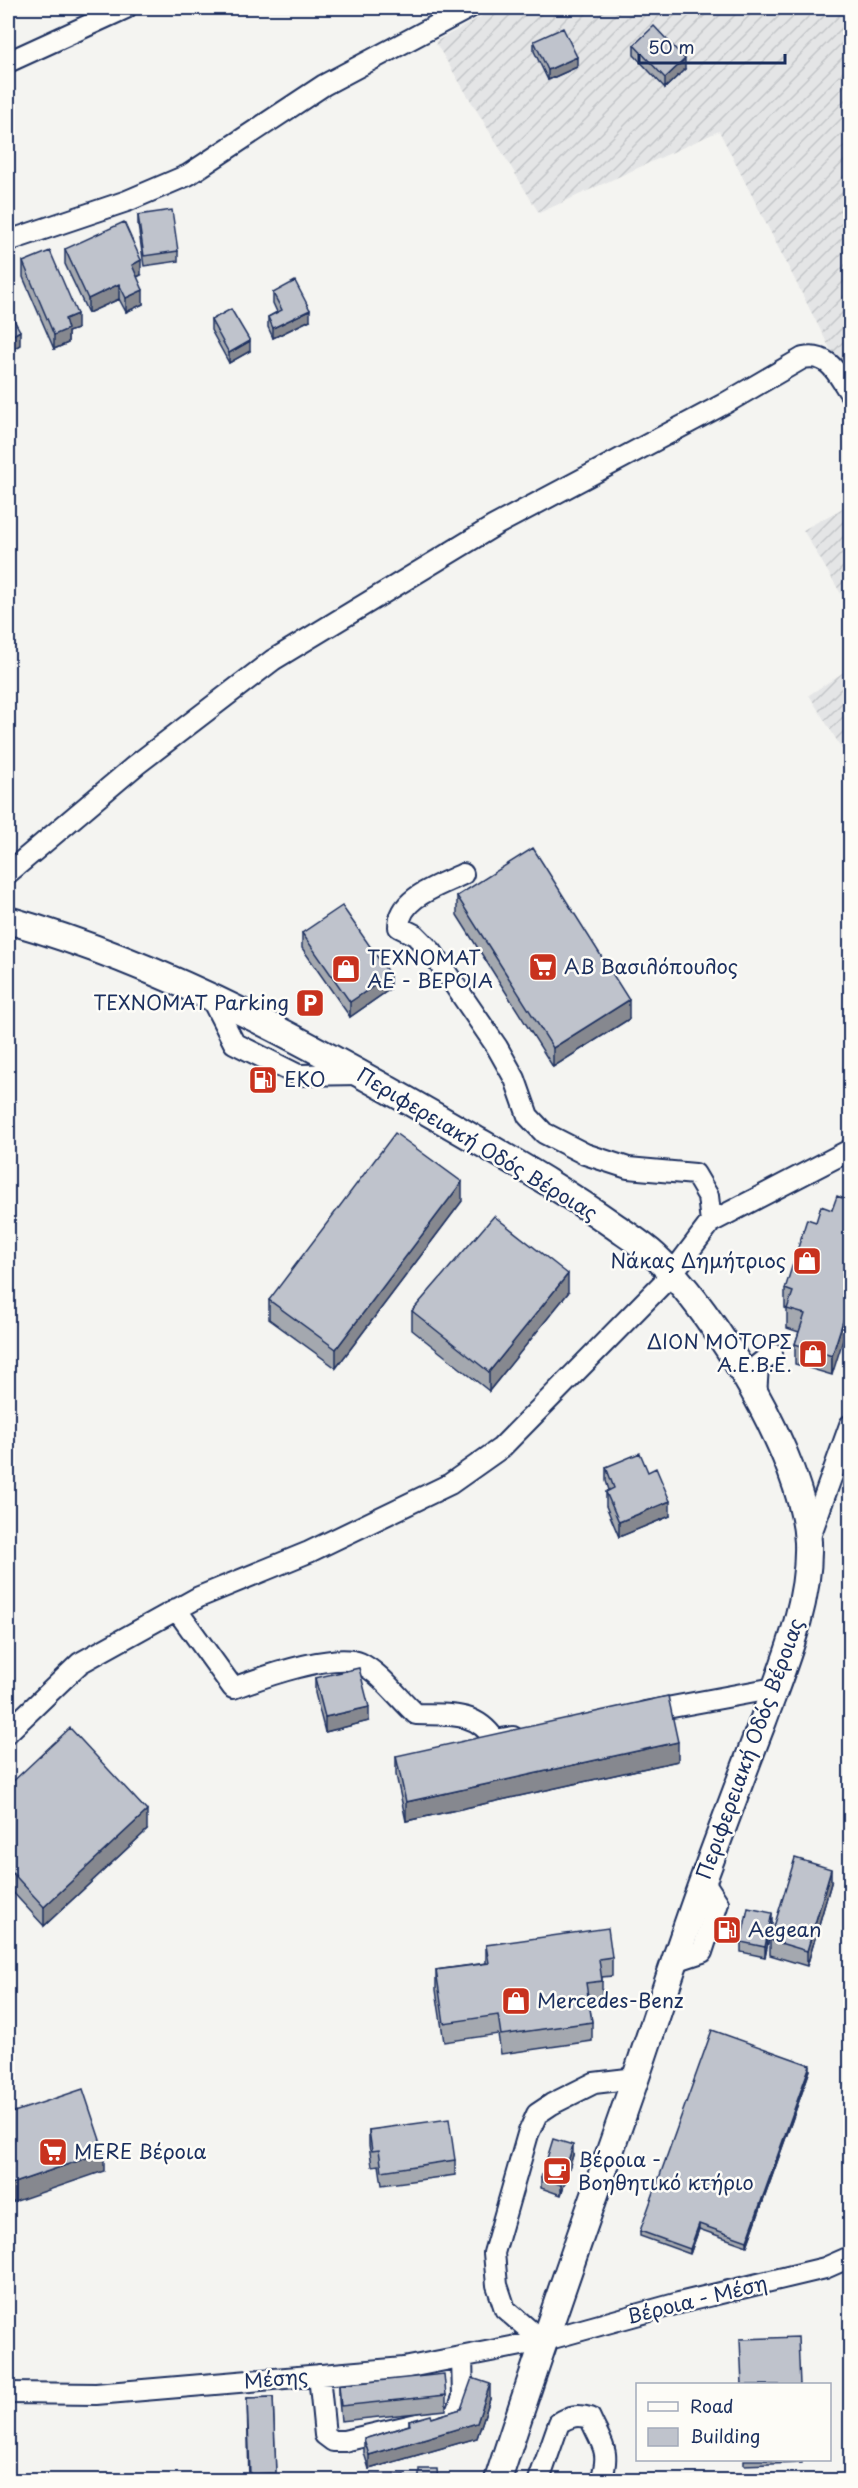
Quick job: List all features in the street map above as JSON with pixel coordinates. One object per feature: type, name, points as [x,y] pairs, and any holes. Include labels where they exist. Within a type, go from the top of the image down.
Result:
[{"type":"main road","name":"Περιφερειακή Οδός Βέροιας","points":[[8,920],[130,960],[274,1027],[569,1193],[654,1255],[725,1341],[756,1395],[799,1491],[805,1513],[808,1542],[800,1614],[775,1688],[703,1880],[636,2078],[542,2341],[498,2481]]},
{"type":"street","points":[[8,62],[126,8]]},
{"type":"street","points":[[8,241],[127,201],[188,175],[324,85],[470,8]]},
{"type":"street","points":[[8,873],[136,765],[273,660],[494,526],[723,404],[803,358],[815,356],[831,365],[850,393]]},
{"type":"street","points":[[463,874],[409,902],[399,916],[399,927],[415,935],[432,952],[497,1047],[515,1079],[528,1116],[544,1133],[585,1154],[628,1168],[695,1174],[708,1196],[711,1222]]},
{"type":"street","points":[[8,1732],[80,1663],[176,1609],[199,1597],[309,1552],[450,1484],[501,1448],[671,1275],[711,1222],[850,1150]]},
{"type":"street","points":[[756,1395],[758,1365],[772,1354]]},
{"type":"street","points":[[808,1542],[849,1435]]},
{"type":"street","points":[[176,1609],[233,1688],[270,1675],[334,1659],[359,1662],[378,1676],[416,1714],[467,1716],[486,1728],[495,1740],[530,1734]]},
{"type":"street","points":[[623,1716],[775,1688]]},
{"type":"street","points":[[542,2341],[504,2308],[497,2285],[494,2253],[528,2134],[537,2114],[552,2104],[594,2083],[636,2078]]},
{"type":"street","name":"Βέροια - Μέση","points":[[542,2341],[679,2303],[825,2268],[850,2257]]},
{"type":"street","name":"Μέσης","points":[[8,2393],[96,2394],[404,2368],[542,2341]]},
{"type":"street","points":[[320,2375],[325,2435],[333,2441],[344,2441],[456,2415],[463,2397],[462,2357]]},
{"type":"street","points":[[539,2481],[559,2422],[568,2417],[581,2415],[590,2418],[606,2454],[607,2463],[601,2481]]},
{"type":"shaded area","points":[[497,8],[848,8],[850,12],[850,388],[719,131],[539,213],[435,42]]},
{"type":"shaded area","points":[[850,504],[850,609],[803,530]]},
{"type":"shaded area","points":[[850,668],[850,762],[809,695]]},
{"type":"building","points":[[654,26],[685,59],[665,78],[634,45]]},
{"type":"building","points":[[563,28],[577,57],[548,70],[534,41]]},
{"type":"building","points":[[172,210],[178,251],[144,256],[138,215]]},
{"type":"building","points":[[124,222],[141,260],[132,265],[143,290],[126,298],[119,284],[88,299],[65,249]]},
{"type":"building","points":[[50,251],[77,314],[65,319],[68,329],[54,335],[23,262]]},
{"type":"building","points":[[295,281],[310,310],[273,328],[268,317],[282,310],[273,293]]},
{"type":"building","points":[[8,309],[20,331],[8,338]]},
{"type":"building","points":[[231,309],[250,341],[229,353],[211,320]]},
{"type":"building","name":"ΑΒ Βασιλόπουλος","points":[[533,848],[629,1000],[553,1048],[457,896]]},
{"type":"building","name":"ΤΕΧΝΟΜΑΤ ΑΕ - ΒΕΡΟΙΑ","points":[[342,906],[390,975],[350,1002],[302,933]]},
{"type":"building","points":[[395,1133],[462,1182],[336,1349],[269,1300]]},
{"type":"building","points":[[837,1196],[850,1201],[850,1299],[832,1356],[795,1344],[805,1314],[787,1309],[793,1292],[785,1289],[807,1219],[816,1222],[821,1206],[832,1210]]},
{"type":"building","points":[[494,1216],[568,1274],[489,1372],[412,1311]]},
{"type":"building","points":[[640,1453],[648,1472],[656,1468],[670,1501],[619,1522],[606,1492],[614,1488],[606,1467]]},
{"type":"building","points":[[359,1668],[369,1707],[325,1717],[315,1678]]},
{"type":"building","points":[[668,1696],[678,1742],[406,1802],[396,1756]]},
{"type":"building","points":[[70,1728],[147,1811],[44,1907],[8,1868],[8,1786]]},
{"type":"building","points":[[795,1858],[831,1869],[807,1951],[770,1940]]},
{"type":"building","points":[[748,1908],[772,1913],[765,1947],[741,1942]]},
{"type":"building","name":"Mercedes-Benz","points":[[608,1928],[612,1957],[599,1959],[602,1981],[586,1983],[592,2022],[501,2035],[498,2015],[444,2023],[436,1970],[489,1963],[486,1945]]},
{"type":"building","points":[[712,2030],[810,2065],[747,2241],[699,2224],[690,2249],[640,2231]]},
{"type":"building","name":"MERE Βέροια","points":[[83,2089],[104,2152],[8,2185],[8,2114]]},
{"type":"building","points":[[449,2119],[455,2160],[382,2171],[379,2150],[372,2151],[369,2130]]},
{"type":"building","name":"Βέροια - Βοηθητικό κτήριο","points":[[553,2139],[573,2145],[561,2185],[541,2178]]},
{"type":"building","points":[[798,2337],[800,2383],[742,2383],[740,2339]]},
{"type":"building","points":[[444,2374],[446,2395],[341,2406],[339,2385]]},
{"type":"building","points":[[472,2378],[490,2384],[477,2423],[369,2455],[364,2439],[410,2425],[409,2421],[431,2415],[432,2418],[461,2409]]},
{"type":"building","points":[[273,2397],[276,2473],[250,2474],[247,2398]]},
{"type":"building","points":[[419,2469],[437,2469],[438,2481],[349,2481],[349,2476],[419,2477]]},
{"type":"place","name":"ΑΒ Βασιλόπουλος","points":[[543,967]]},
{"type":"place","name":"ΤΕΧΝΟΜΑΤ ΑΕ - ΒΕΡΟΙΑ","points":[[346,969]]},
{"type":"place","name":"ΤΕΧΝΟΜΑΤ Parking","points":[[310,1003]]},
{"type":"place","name":"EKO","points":[[263,1080]]},
{"type":"place","name":"Νάκας Δημήτριος","points":[[807,1261]]},
{"type":"place","name":"ΔΙΟΝ ΜΟΤΟΡΣ Α.Ε.Β.Ε.","points":[[813,1354]]},
{"type":"place","name":"Aegean","points":[[727,1930]]},
{"type":"place","name":"Mercedes-Benz","points":[[516,2001]]},
{"type":"place","name":"MERE Βέροια","points":[[53,2152]]},
{"type":"place","name":"Βέροια - Βοηθητικό κτήριο","points":[[557,2171]]}]
